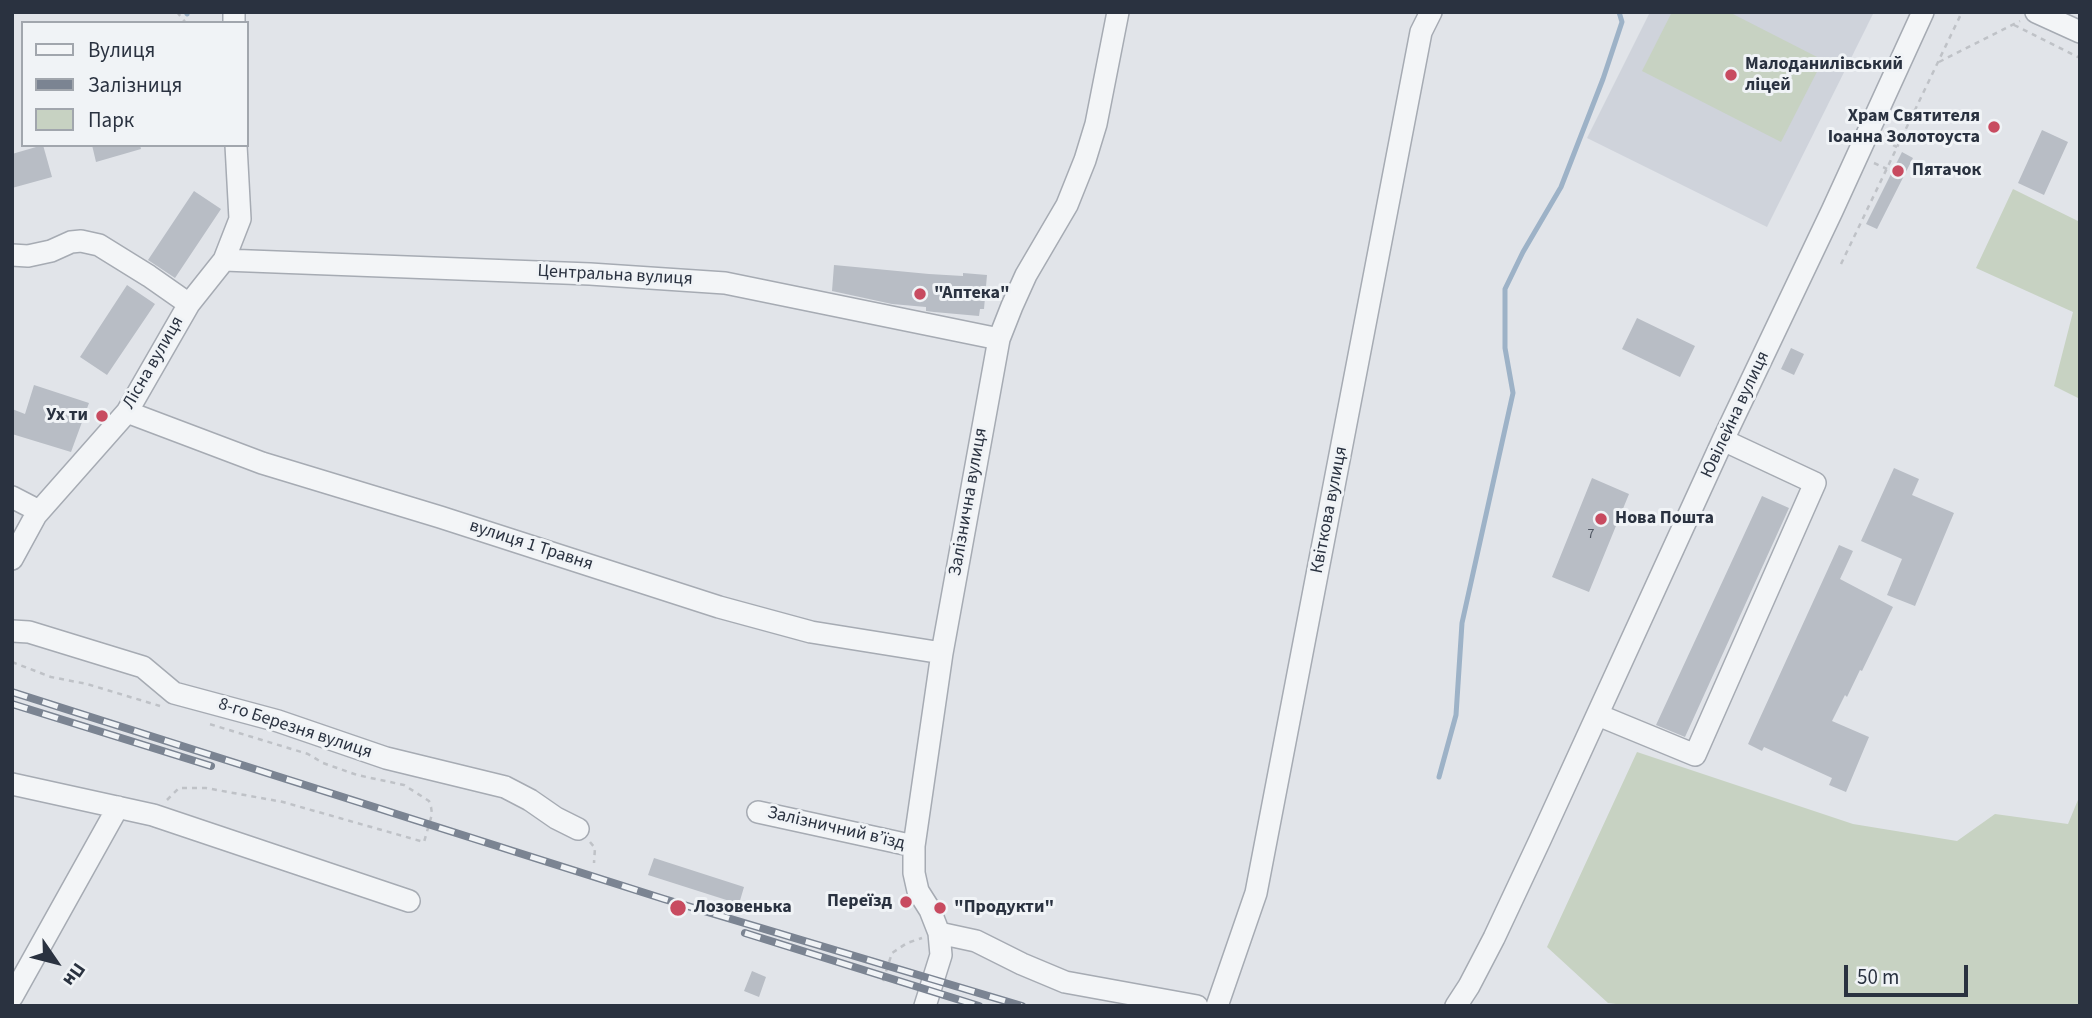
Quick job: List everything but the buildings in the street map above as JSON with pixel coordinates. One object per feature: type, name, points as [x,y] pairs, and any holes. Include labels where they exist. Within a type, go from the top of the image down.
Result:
[{"type":"street","name":"Залізнична вулиця","points":[[925,1006],[941,955],[939,933],[930,910],[918,891],[914,873],[914,846],[942,653],[999,340],[1026,275],[1067,205],[1085,160],[1096,124],[1118,12]]},
{"type":"street","name":"Квіткова вулиця","points":[[1217,1006],[1256,893],[1421,32],[1431,12]]},
{"type":"street","name":"Ювілейна вулиця","points":[[1456,1006],[1500,925],[1923,12]]},
{"type":"street","points":[[2030,15],[2080,32]]},
{"type":"street","name":"Лісна вулиця","points":[[12,559],[39,511],[127,412],[189,304],[225,260],[240,219],[236,147]]},
{"type":"street","points":[[12,255],[28,256],[81,241],[99,245],[189,304]]},
{"type":"street","name":"Центральна вулиця","points":[[225,260],[590,274],[725,283],[999,340]]},
{"type":"street","name":"вулиця 1 Травня","points":[[127,412],[262,463],[719,607],[811,632],[942,653]]},
{"type":"street","points":[[1598,715],[1695,755],[1815,483],[1723,440]]},
{"type":"street","points":[[12,498],[39,511]]},
{"type":"street","name":"8-го Березня вулиця","points":[[12,631],[29,632],[143,667],[174,693],[278,721],[386,758],[505,787],[578,829]]},
{"type":"street","points":[[12,784],[153,815],[409,901]]},
{"type":"street","points":[[12,996],[118,807]]},
{"type":"street","name":"Залізничний в’їзд","points":[[758,812],[914,846]]},
{"type":"street","points":[[939,933],[976,941],[1065,982],[1197,1006]]},
{"type":"path","points":[[1841,264],[1962,12]]},
{"type":"path","points":[[1939,62],[2030,15]]},
{"type":"path","points":[[2013,24],[2080,58]]},
{"type":"path","points":[[12,662],[51,677],[87,684],[168,709]]},
{"type":"path","points":[[153,815],[178,788],[206,788],[282,802],[424,842],[432,814],[429,801],[404,785],[357,775],[308,754],[203,722]]},
{"type":"path","points":[[883,981],[892,953],[907,943],[939,933]]},
{"type":"shaded area","name":"Малоданилівський ліцей","points":[[1650,12],[1874,12],[1767,227],[1587,138]]},
{"type":"green space","points":[[1672,12],[1729,12],[1823,60],[1781,142],[1642,71]]},
{"type":"green space","points":[[2013,189],[2080,222],[2080,399],[2054,386],[2073,312],[1976,268]]},
{"type":"green space","points":[[1637,752],[1853,824],[1957,841],[1995,814],[2068,824],[2080,795],[2080,1006],[1632,1006],[1608,1003],[1547,947]]},
{"type":"waterway","points":[[1439,777],[1456,715],[1462,623],[1513,393],[1505,348],[1505,289],[1561,187],[1622,22],[1619,12]]},
{"type":"railway","points":[[12,692],[664,899],[1022,1006]]},
{"type":"railway","points":[[12,704],[211,766]]},
{"type":"railway","points":[[745,933],[979,1006]]},
{"type":"place","name":"Малоданилівський ліцей","points":[[1731,75]]},
{"type":"place","name":"Храм Святителя Іоанна Золотоуста","points":[[1994,127]]},
{"type":"place","name":"Пятачок","points":[[1898,171]]},
{"type":"place","name":"\"Аптека\"","points":[[920,294]]},
{"type":"place","name":"Ух ти","points":[[102,416]]},
{"type":"place","name":"Нова Пошта","points":[[1601,519]]},
{"type":"place","name":"Переїзд","points":[[906,902]]},
{"type":"place","name":"Лозовенька","points":[[678,908]]},
{"type":"place","name":"\"Продукти\"","points":[[940,908]]}]
